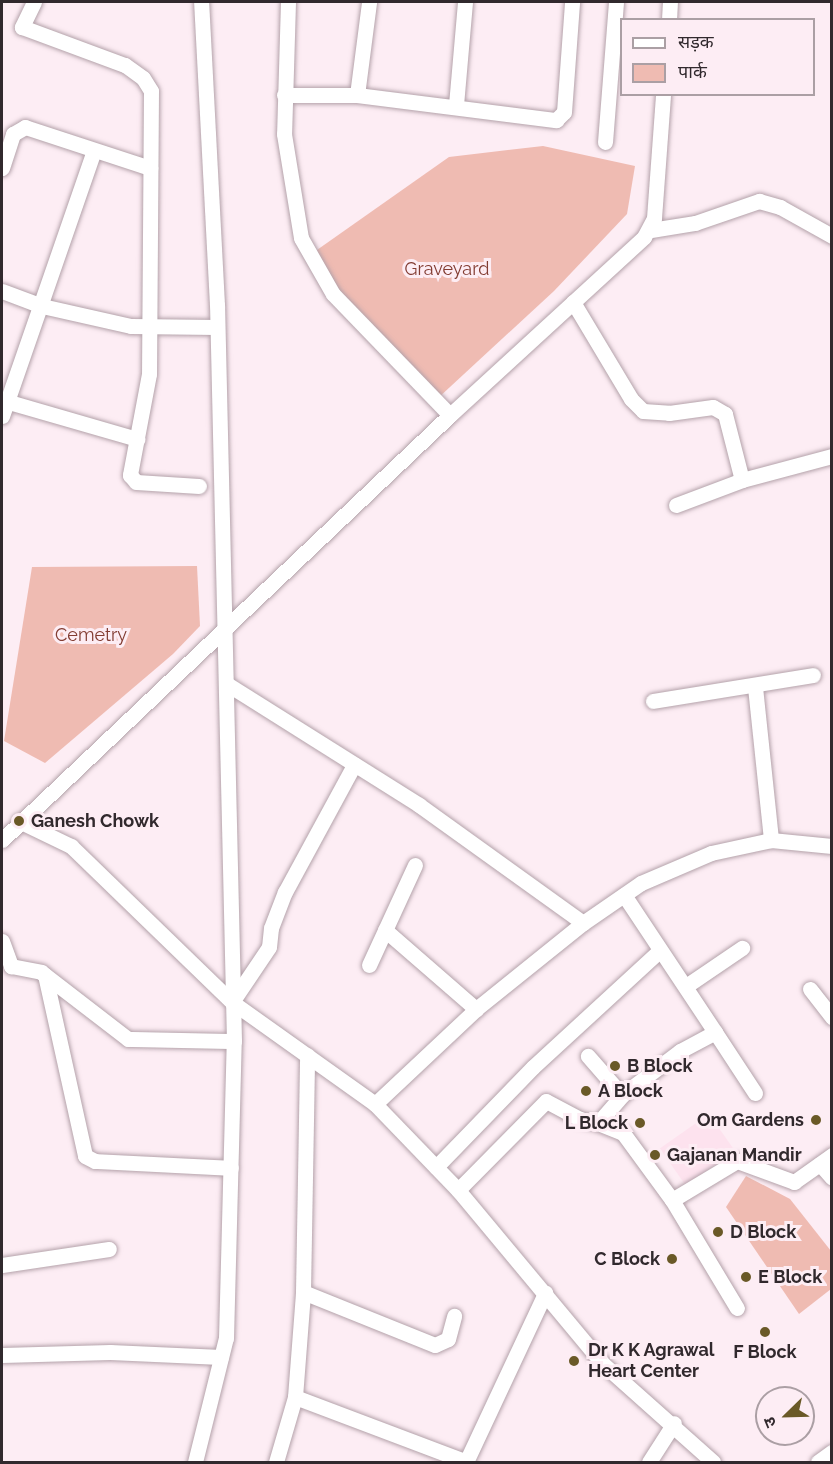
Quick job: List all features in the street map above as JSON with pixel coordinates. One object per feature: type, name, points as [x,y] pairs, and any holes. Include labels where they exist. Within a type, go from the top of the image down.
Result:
[{"type":"street","points":[[34,2],[22,27],[107,57],[143,78],[151,91],[149,374],[130,476],[133,482],[199,486]]},
{"type":"street","points":[[195,1462],[226,1338],[234,1041],[226,629],[217,327],[201,2]]},
{"type":"street","points":[[288,2],[284,95],[288,179],[307,253],[333,294],[450,415]]},
{"type":"street","points":[[357,95],[369,2]]},
{"type":"street","points":[[456,105],[465,2]]},
{"type":"street","points":[[284,95],[357,95],[456,105],[551,121],[560,118],[564,112],[572,2]]},
{"type":"street","points":[[605,142],[616,2]]},
{"type":"street","points":[[669,18],[670,2]]},
{"type":"street","points":[[651,230],[663,96]]},
{"type":"street","points":[[2,168],[10,139],[20,128],[150,168]]},
{"type":"street","points":[[94,151],[42,306],[3,406],[137,439]]},
{"type":"street","points":[[2,840],[450,415],[651,230],[695,223],[759,201],[780,207],[831,236]]},
{"type":"street","points":[[2,291],[42,306],[150,328],[217,327]]},
{"type":"street","points":[[573,302],[631,399],[643,411],[669,413],[713,407],[725,414],[742,480]]},
{"type":"street","points":[[676,505],[742,480],[831,456]]},
{"type":"street","points":[[653,701],[755,687],[813,675]]},
{"type":"street","points":[[227,684],[419,805],[583,923]]},
{"type":"street","points":[[755,687],[771,840]]},
{"type":"street","points":[[232,1002],[268,947],[271,928],[285,892],[354,765]]},
{"type":"street","points":[[20,821],[71,846],[232,1002],[375,1104],[458,1190],[602,1362],[674,1424],[713,1462]]},
{"type":"street","points":[[375,1104],[476,1009],[583,923],[641,883],[711,853],[771,840],[831,846]]},
{"type":"street","points":[[369,965],[415,865]]},
{"type":"street","points":[[624,895],[755,1093]]},
{"type":"street","points":[[386,930],[476,1009]]},
{"type":"street","points":[[2,941],[11,966],[34,969],[45,975],[128,1039],[234,1041]]},
{"type":"street","points":[[686,986],[742,948]]},
{"type":"street","points":[[436,1167],[533,1067],[659,951]]},
{"type":"street","points":[[45,975],[85,1156],[95,1161],[231,1168]]},
{"type":"street","points":[[810,989],[831,1017]]},
{"type":"street","points":[[598,1123],[622,1095],[680,1051],[715,1032]]},
{"type":"street","points":[[276,1462],[295,1397],[303,1292],[307,1055]]},
{"type":"street","points":[[588,1056],[622,1095]]},
{"type":"street","points":[[458,1190],[546,1101],[580,1119],[598,1123],[622,1133],[672,1200],[737,1308]]},
{"type":"street","points":[[672,1200],[737,1161],[794,1182],[826,1159],[831,1178]]},
{"type":"street","points":[[2,1265],[109,1249]]},
{"type":"street","points":[[303,1292],[435,1345],[448,1339],[454,1316]]},
{"type":"street","points":[[295,1397],[466,1462],[545,1293]]},
{"type":"street","points":[[2,1350],[2,1355],[110,1352],[221,1357]]},
{"type":"street","points":[[649,1462],[674,1424]]},
{"type":"street","points":[[818,1462],[831,1452]]},
{"type":"shaded area","points":[[709,1114],[735,1151],[686,1185],[660,1148]]},
{"type":"green space","name":"Graveyard","points":[[543,146],[635,166],[627,214],[554,291],[437,399],[307,257],[449,157]]},
{"type":"green space","name":"Cemetry","points":[[197,566],[200,626],[173,654],[45,763],[4,741],[32,567]]},
{"type":"green space","points":[[746,1176],[790,1199],[831,1251],[831,1289],[799,1314],[726,1207]]},
{"type":"place","name":"Ganesh Chowk","points":[[19,821]]},
{"type":"place","name":"B Block","points":[[615,1066]]},
{"type":"place","name":"A Block","points":[[586,1091]]},
{"type":"place","name":"Om Gardens","points":[[816,1120]]},
{"type":"place","name":"L Block","points":[[640,1123]]},
{"type":"place","name":"Gajanan Mandir","points":[[655,1155]]},
{"type":"place","name":"D Block","points":[[718,1232]]},
{"type":"place","name":"C Block","points":[[672,1259]]},
{"type":"place","name":"E Block","points":[[746,1277]]},
{"type":"place","name":"F Block","points":[[765,1332]]},
{"type":"place","name":"Dr K K Agrawal Heart Center","points":[[574,1361]]}]
